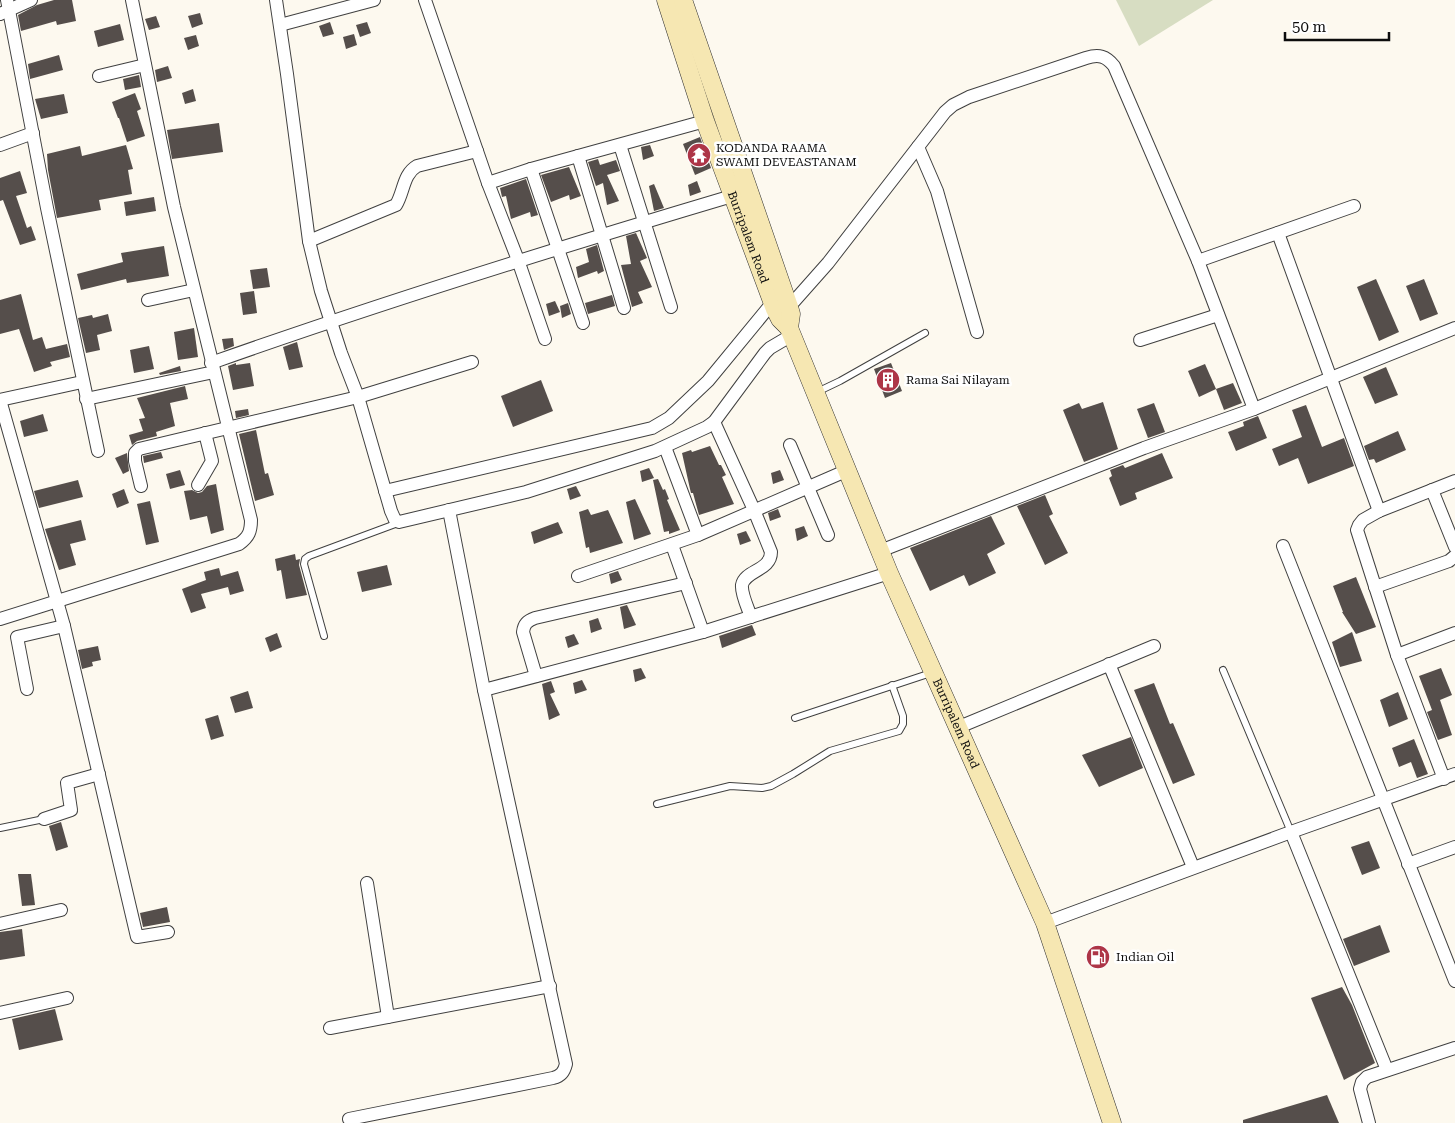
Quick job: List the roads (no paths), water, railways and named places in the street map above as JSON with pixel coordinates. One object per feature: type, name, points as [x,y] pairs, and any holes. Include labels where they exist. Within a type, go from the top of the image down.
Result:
[{"type":"main road","name":"Burripalem Road","points":[[666,0],[705,121],[732,196],[781,304]]},
{"type":"main road","name":"Burripalem Road","points":[[683,0],[781,304],[780,319],[791,331],[816,392],[840,473],[880,551],[928,674],[959,727],[1045,923],[1112,1123]]},
{"type":"street","points":[[31,0],[5,8],[33,133],[82,382],[98,451]]},
{"type":"street","points":[[0,619],[240,544],[251,528],[174,207],[132,0]]},
{"type":"street","points":[[276,0],[309,241],[321,292],[358,397],[393,516],[399,522],[526,492],[665,447],[707,427],[714,422],[765,353],[791,331]]},
{"type":"street","points":[[280,25],[374,0]]},
{"type":"street","points":[[425,0],[488,183],[518,260],[545,339]]},
{"type":"street","points":[[385,491],[652,428],[662,424],[708,381],[781,304],[828,263],[945,112],[960,101],[1094,55],[1102,56],[1114,66],[1198,261],[1254,409]]},
{"type":"street","points":[[99,76],[145,65]]},
{"type":"street","points":[[488,183],[705,121]]},
{"type":"street","points":[[0,146],[33,133]]},
{"type":"street","points":[[620,145],[670,307]]},
{"type":"street","points":[[918,147],[937,191],[977,332]]},
{"type":"street","points":[[309,241],[396,205],[407,175],[410,170],[417,166],[477,151]]},
{"type":"street","points":[[578,156],[624,308]]},
{"type":"street","points":[[531,170],[559,247],[583,324]]},
{"type":"street","points":[[86,399],[213,368],[330,321],[559,247],[732,196]]},
{"type":"street","points":[[1198,261],[1354,206]]},
{"type":"street","points":[[1278,233],[1379,511]]},
{"type":"street","points":[[148,300],[194,290]]},
{"type":"street","points":[[1140,340],[1218,315]]},
{"type":"street","points":[[880,551],[1144,448],[1254,409],[1455,328]]},
{"type":"street","points":[[141,486],[135,460],[135,453],[139,449],[358,397],[472,362]]},
{"type":"street","points":[[82,382],[0,400],[64,626],[137,937],[168,932]]},
{"type":"street","points":[[714,422],[770,546],[771,559],[742,584],[751,617]]},
{"type":"street","points":[[198,485],[212,461],[205,433]]},
{"type":"street","points":[[790,445],[813,484],[828,535]]},
{"type":"street","points":[[665,447],[698,535]]},
{"type":"street","points":[[578,576],[698,535],[840,473]]},
{"type":"street","points":[[1045,923],[1193,867],[1449,777],[1397,655],[1357,530],[1363,520],[1379,511],[1455,481]]},
{"type":"street","points":[[1432,490],[1454,542]]},
{"type":"street","points":[[349,1119],[559,1077],[564,1071],[566,1064],[484,690],[449,510]]},
{"type":"street","points":[[672,545],[704,632]]},
{"type":"street","points":[[1284,546],[1455,980]]},
{"type":"street","points":[[1375,587],[1449,561],[1455,556]]},
{"type":"street","points":[[484,690],[704,632],[889,573]]},
{"type":"street","points":[[536,676],[523,632],[524,626],[528,621],[686,583]]},
{"type":"street","points":[[27,689],[17,637],[64,626]]},
{"type":"street","points":[[1397,655],[1455,633]]},
{"type":"street","points":[[959,727],[1154,646]]},
{"type":"street","points":[[1109,664],[1193,867]]},
{"type":"street","points":[[44,819],[71,810],[67,783],[99,774]]},
{"type":"street","points":[[1291,832],[1386,1070]]},
{"type":"street","points":[[1408,864],[1455,847]]},
{"type":"street","points":[[367,883],[388,1017]]},
{"type":"street","points":[[0,924],[61,910]]},
{"type":"street","points":[[330,1028],[550,986]]},
{"type":"street","points":[[0,1013],[67,998]]},
{"type":"street","points":[[1369,1123],[1360,1088],[1362,1082],[1367,1077],[1455,1048]]},
{"type":"lane","points":[[816,392],[840,381],[925,333]]},
{"type":"lane","points":[[324,636],[304,564],[305,559],[399,522]]},
{"type":"lane","points":[[1223,670],[1291,832]]},
{"type":"lane","points":[[795,718],[928,674]]},
{"type":"lane","points":[[657,804],[730,786],[762,788],[771,786],[830,751],[899,731],[903,724],[903,716],[892,685]]},
{"type":"lane","points":[[0,828],[44,819]]},
{"type":"place","name":"KODANDA RAAMA SWAMI DEVEASTANAM","points":[[699,155]]},
{"type":"place","name":"Rama Sai Nilayam","points":[[888,380]]},
{"type":"place","name":"Indian Oil","points":[[1098,957]]}]
